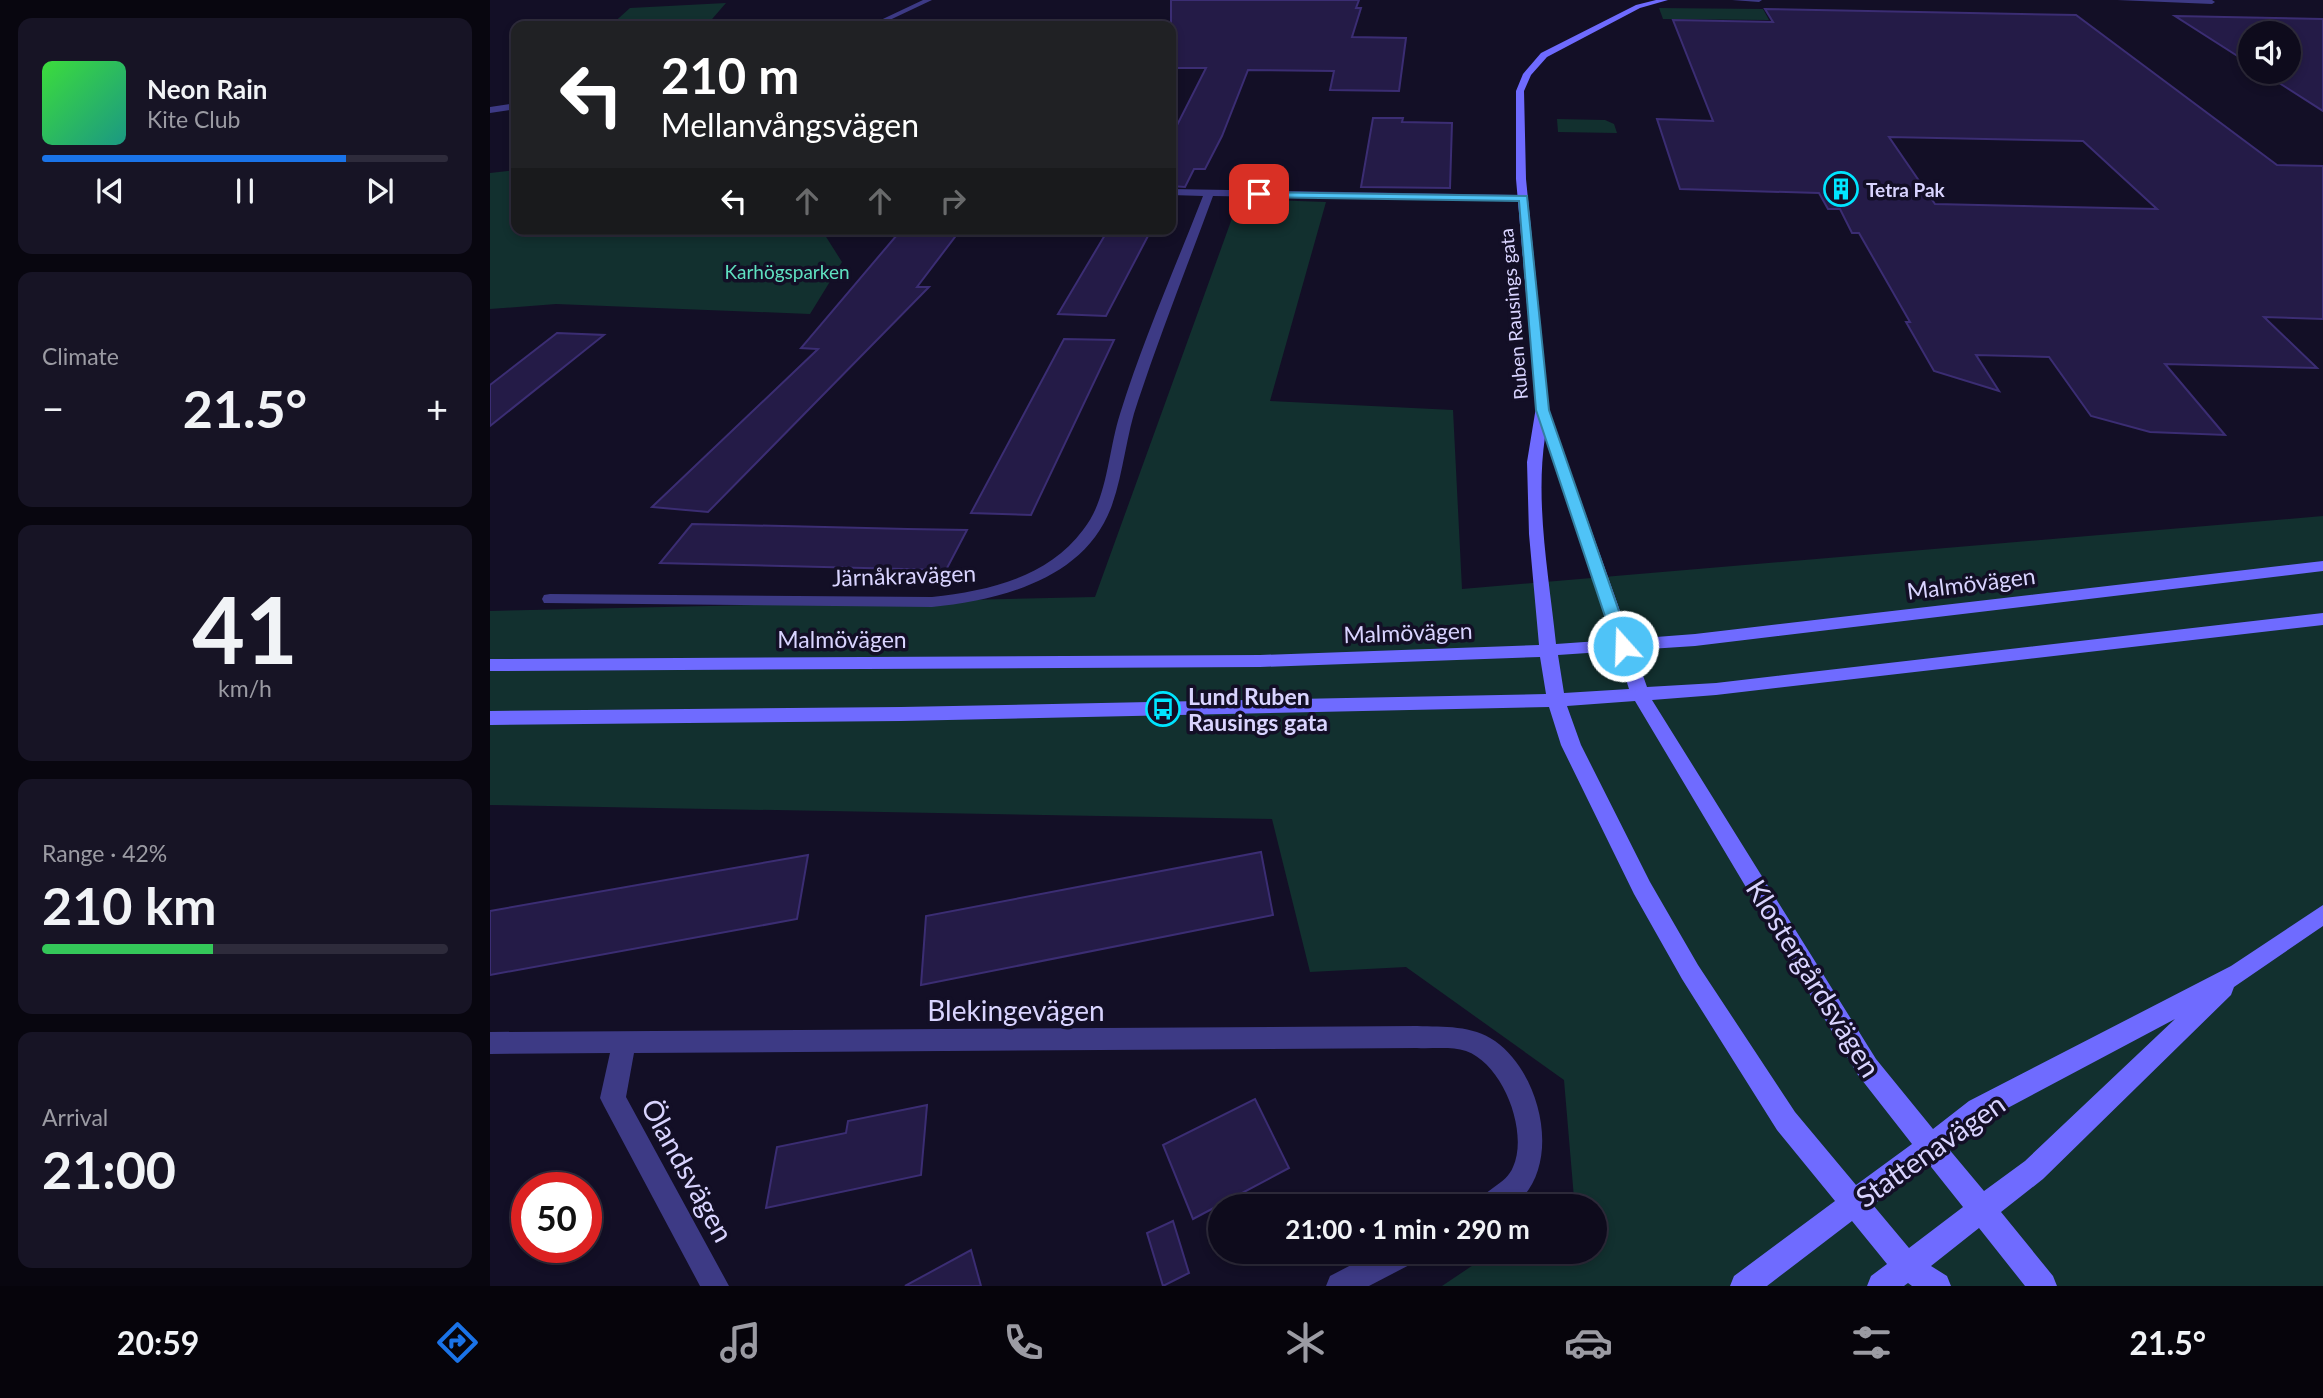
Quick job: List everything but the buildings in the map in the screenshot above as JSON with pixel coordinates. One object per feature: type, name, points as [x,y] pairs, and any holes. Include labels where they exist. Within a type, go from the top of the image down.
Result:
[{"type":"main road","name":"Ruben Rausings gata","points":[[1651,0],[1665,1]]},
{"type":"main road","name":"Ruben Rausings gata","points":[[1544,55],[1638,6],[1674,0]]},
{"type":"main road","name":"Ruben Rausings gata","points":[[1614,8],[1550,44],[1527,74],[1520,92],[1519,114],[1523,198],[1543,410],[1623,646]]},
{"type":"main road","name":"Ruben Rausings gata","points":[[1543,410],[1534,462],[1537,534],[1548,651]]},
{"type":"main road","name":"Malmövägen","points":[[490,665],[1260,661],[1548,651],[1695,640],[2323,566]]},
{"type":"main road","points":[[490,718],[901,714],[1556,700],[1716,690],[2323,619]]},
{"type":"main road","name":"Klostergårdsvägen","points":[[1623,646],[1640,694],[1867,1067],[1980,1211],[2043,1286]]},
{"type":"main road","points":[[1548,651],[1556,700],[1571,746],[1603,814],[1690,972],[1786,1121],[1906,1266],[1937,1286]]},
{"type":"main road","name":"Stattenavägen","points":[[1744,1286],[1978,1110],[2239,973],[2323,914]]},
{"type":"main road","name":"Stattenavägen","points":[[1881,1286],[2034,1170],[2239,973]]},
{"type":"street","points":[[883,21],[929,0]]},
{"type":"street","points":[[1735,0],[1759,0]]},
{"type":"street","points":[[2120,0],[2213,2]]},
{"type":"street","points":[[490,110],[511,107]]},
{"type":"street","points":[[1176,192],[1523,198]]},
{"type":"street","name":"Järnåkravägen","points":[[550,599],[932,602],[983,596],[1030,580],[1063,559],[1090,533],[1108,494],[1126,416],[1209,194]]},
{"type":"street","name":"Blekingevägen","points":[[490,1043],[1417,1037],[1471,1041],[1499,1060],[1519,1092],[1530,1137],[1525,1172],[1516,1187],[1506,1194]]},
{"type":"street","name":"Ölandsvägen","points":[[624,1042],[613,1098],[715,1286]]},
{"type":"street","points":[[1340,1286],[1382,1264]]},
{"type":"green space","points":[[726,3],[710,21],[616,21],[630,8]]},
{"type":"green space","points":[[1659,8],[1763,9],[1769,20],[1663,19]]},
{"type":"green space","points":[[1557,119],[1605,120],[1614,124],[1617,133],[1558,132]]},
{"type":"green space","name":"Karhögsparken","points":[[511,171],[511,235],[825,235],[842,262],[810,314],[556,304],[490,309],[490,173]]},
{"type":"green space","points":[[1239,199],[1326,202],[1270,401],[1453,410],[1462,589],[2323,516],[2323,1286],[1442,1286],[1475,1264],[1607,1264],[1607,1194],[1574,1194],[1564,1080],[1406,967],[1310,972],[1272,819],[490,805],[490,611],[1095,597]]},
{"type":"place","name":"Tetra Pak","points":[[1841,189]]},
{"type":"place","name":"Lund Ruben Rausings gata","points":[[1163,709]]},
{"type":"route","points":[[1259,194],[1523,198],[1543,410],[1623,646]]}]
